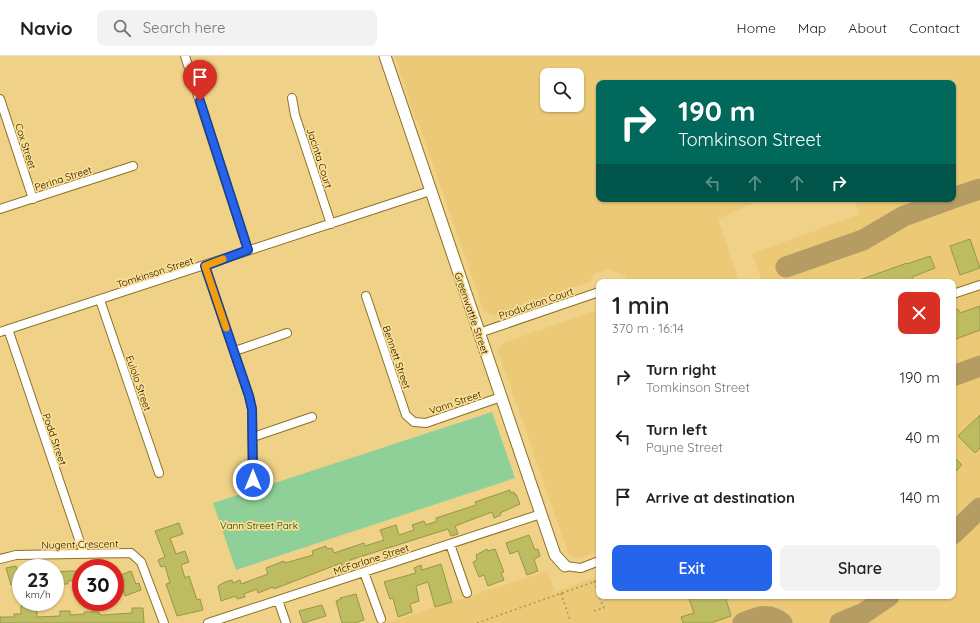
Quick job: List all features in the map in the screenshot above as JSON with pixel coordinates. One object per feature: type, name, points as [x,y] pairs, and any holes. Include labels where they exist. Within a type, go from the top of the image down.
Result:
[{"type":"street","points":[[185,56],[248,250]]},
{"type":"street","name":"Greenwattle Street","points":[[385,56],[555,555],[564,566]]},
{"type":"street","name":"Jacinta Court","points":[[292,98],[295,115],[331,224]]},
{"type":"street","name":"Cox Street","points":[[0,99],[33,199]]},
{"type":"street","name":"Perina Street","points":[[0,209],[133,166]]},
{"type":"street","name":"Tomkinson Street","points":[[4,331],[430,191]]},
{"type":"street","points":[[205,266],[249,396],[253,437],[253,480]]},
{"type":"street","points":[[956,293],[980,285]]},
{"type":"street","name":"Production Court","points":[[479,333],[596,293]]},
{"type":"street","name":"Bennett Street","points":[[366,296],[406,415],[414,422]]},
{"type":"street","name":"Eulolo Street","points":[[100,300],[159,473]]},
{"type":"street","name":"Podd Street","points":[[4,331],[84,554]]},
{"type":"street","points":[[234,351],[287,333]]},
{"type":"street","name":"Vann Street","points":[[414,422],[426,423],[501,397]]},
{"type":"street","points":[[253,437],[312,417]]},
{"type":"street","name":"McFarlane Street","points":[[208,623],[541,514]]},
{"type":"street","points":[[450,544],[467,593]]},
{"type":"street","name":"Nugent Crescent","points":[[0,559],[16,555],[130,553],[141,562],[164,623]]},
{"type":"street","points":[[564,566],[581,568],[596,562]]},
{"type":"street","points":[[364,572],[380,619]]},
{"type":"street","points":[[278,600],[286,623]]},
{"type":"path","points":[[477,623],[594,581],[596,587]]},
{"type":"path","points":[[561,593],[570,620]]},
{"type":"path","points":[[594,612],[604,608],[600,599]]},
{"type":"shaded area","points":[[395,56],[980,56],[980,623],[387,623],[547,571],[555,592],[596,577],[596,599],[956,599],[956,279],[761,279],[752,254],[860,214],[855,202],[956,202],[956,80],[596,80],[596,202],[755,202],[718,219],[738,279],[626,279],[625,276],[610,269],[594,274],[590,282],[494,316],[484,311],[418,121],[416,121]]},
{"type":"shaded area","points":[[596,311],[596,553],[578,559],[569,555],[498,351],[502,343]]},
{"type":"green space","name":"Vann Street Park","points":[[492,412],[515,478],[236,570],[213,503]]},
{"type":"building","points":[[970,239],[980,268],[960,275],[950,246]]},
{"type":"building","points":[[930,256],[935,268],[912,277],[912,279],[862,279],[907,263]]},
{"type":"building","points":[[980,306],[980,330],[956,339],[956,310],[958,309],[960,313]]},
{"type":"building","points":[[980,415],[980,448],[975,453],[958,436]]},
{"type":"building","points":[[956,459],[962,465],[956,471]]},
{"type":"building","points":[[510,490],[511,493],[514,492],[515,495],[516,494],[520,504],[500,513],[501,515],[494,518],[492,512],[455,526],[458,534],[451,536],[448,529],[350,560],[351,563],[342,566],[341,563],[274,589],[273,587],[258,593],[257,589],[244,594],[245,597],[237,599],[236,596],[221,601],[218,586],[225,582],[232,580],[233,583],[240,580],[241,584],[268,574],[266,568],[284,561],[285,563],[313,555],[312,551],[326,546],[327,549],[332,548],[334,553],[364,543],[365,546],[384,540],[380,530],[396,525],[399,535],[414,530],[412,525],[424,521],[426,525],[437,521],[436,518],[476,505],[475,502]]},
{"type":"building","points":[[179,523],[183,534],[170,538],[176,554],[185,551],[189,562],[181,565],[185,578],[189,576],[197,600],[200,599],[203,610],[177,616],[166,584],[170,583],[165,566],[161,567],[158,560],[165,557],[155,531]]},
{"type":"building","points":[[529,535],[535,550],[538,549],[540,556],[534,559],[538,571],[527,575],[518,551],[510,554],[506,543]]},
{"type":"building","points":[[487,549],[488,551],[495,549],[504,572],[501,573],[504,580],[488,586],[484,575],[479,577],[473,562],[477,560],[476,555]]},
{"type":"building","points":[[441,564],[452,602],[435,607],[428,582],[416,586],[419,601],[410,604],[412,612],[398,617],[393,598],[390,599],[384,582],[416,573],[414,568],[421,565],[422,570]]},
{"type":"building","points":[[12,567],[12,585],[11,585],[6,568]]},
{"type":"building","points":[[64,571],[72,571],[72,581],[68,581],[68,584],[64,584]]},
{"type":"building","points":[[131,571],[136,584],[139,583],[141,590],[125,596],[124,574]]},
{"type":"building","points":[[356,594],[364,620],[354,623],[342,623],[336,601],[341,599],[340,598]]},
{"type":"building","points":[[689,599],[726,599],[731,616],[711,623],[683,623],[681,617],[694,613]]},
{"type":"building","points":[[322,605],[326,616],[303,623],[299,611]]},
{"type":"building","points":[[132,608],[143,608],[144,623],[0,623],[0,617],[14,617],[14,614],[21,614],[21,611],[37,611],[37,617],[60,616],[60,611],[70,611],[70,615],[85,614],[84,612],[99,612],[99,614],[102,615],[132,613]]},
{"type":"taxiway","points":[[956,197],[980,189]]},
{"type":"taxiway","points":[[786,267],[863,240],[904,216],[943,202]]},
{"type":"taxiway","points":[[956,375],[980,366]]},
{"type":"taxiway","points":[[956,531],[980,508]]},
{"type":"taxiway","points":[[840,623],[864,613],[885,599]]},
{"type":"taxiway","points":[[743,623],[758,617],[772,618],[782,623]]},
{"type":"slow traffic","points":[[223,259],[205,266],[226,328]]},
{"type":"route","points":[[200,101],[248,250],[205,266],[249,396],[252,409],[253,480]]}]
